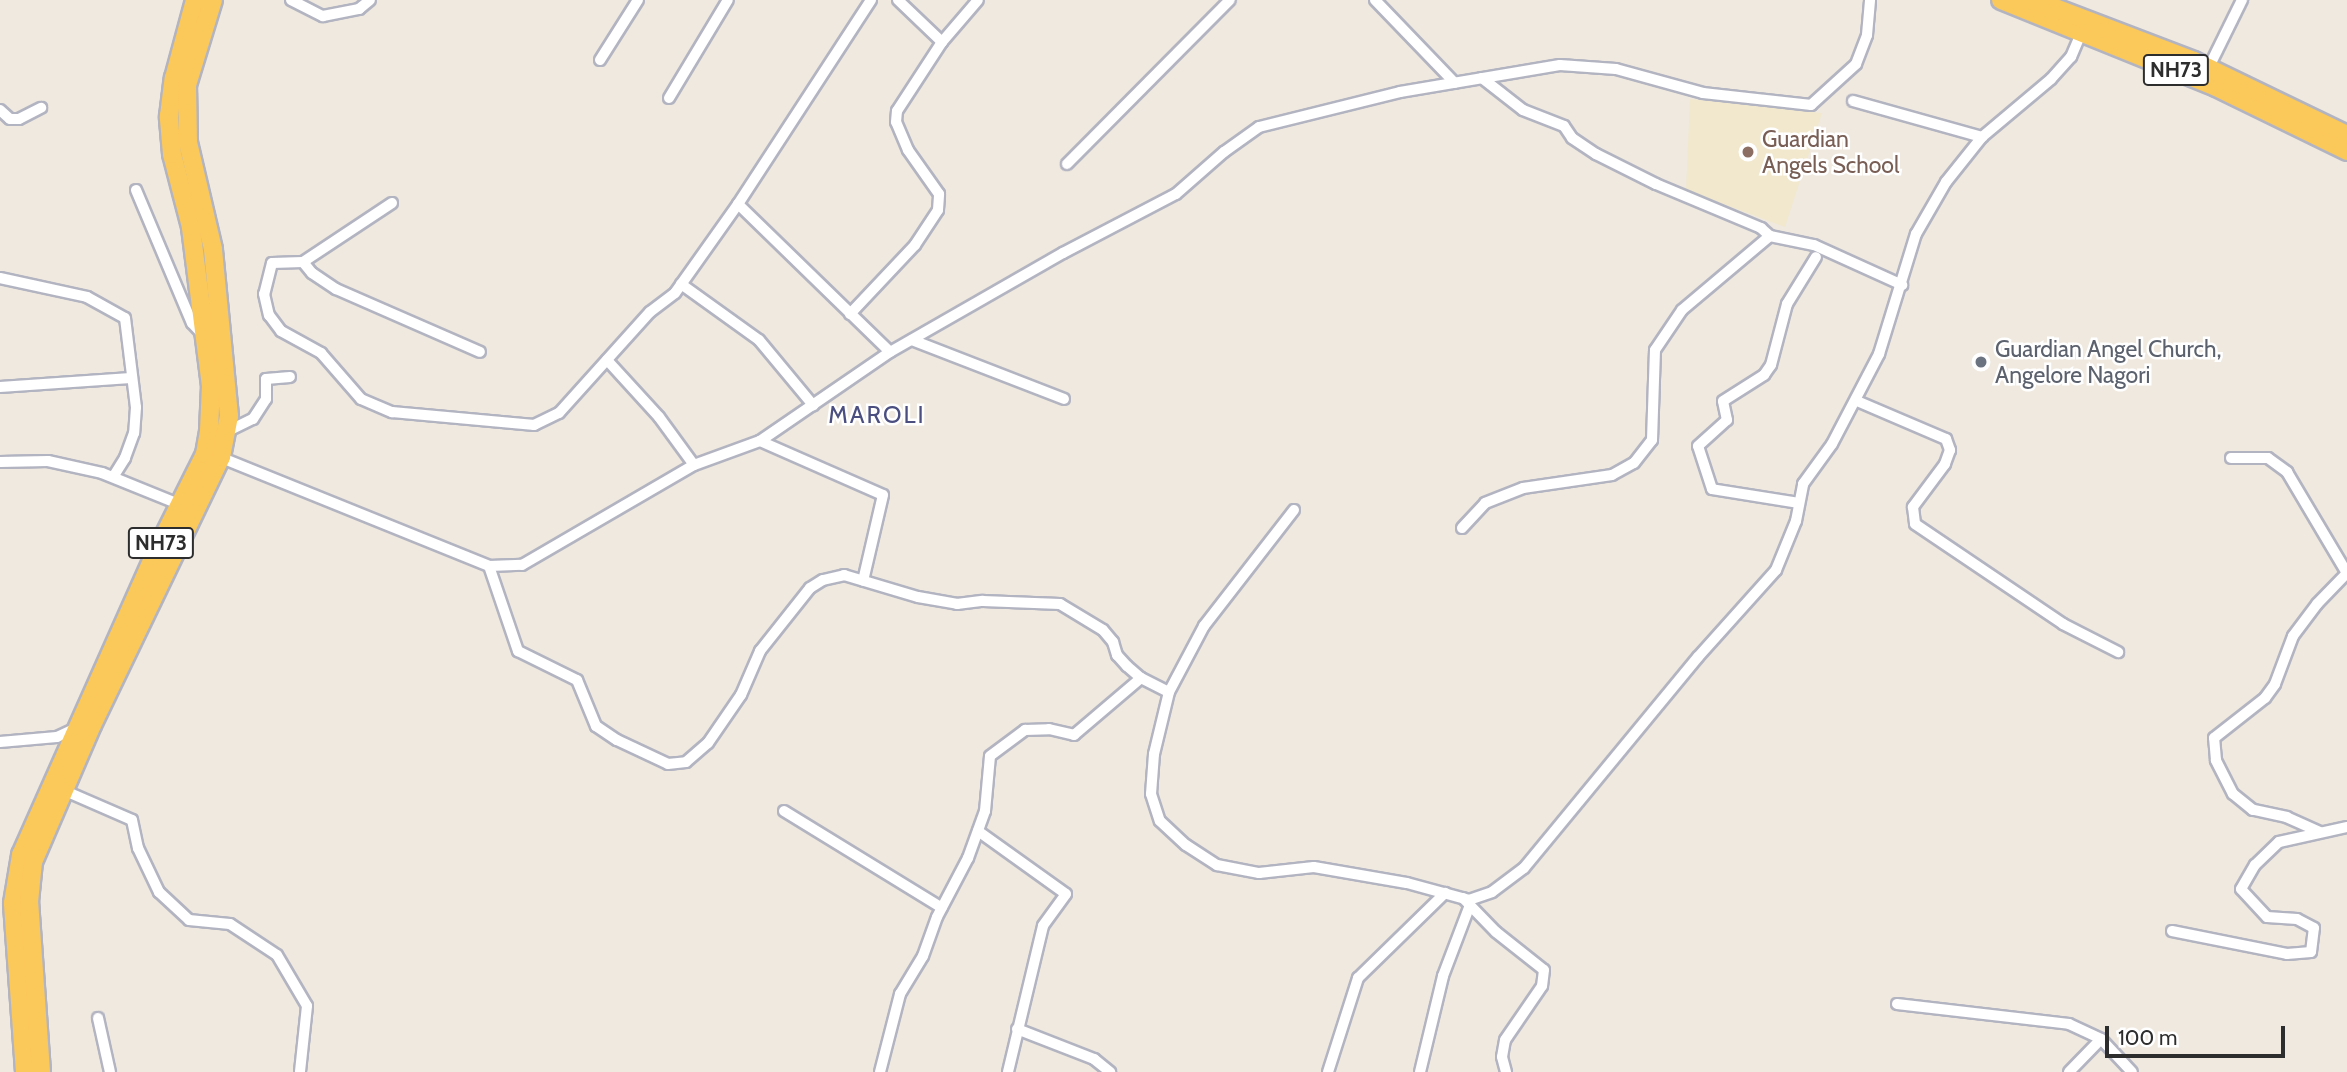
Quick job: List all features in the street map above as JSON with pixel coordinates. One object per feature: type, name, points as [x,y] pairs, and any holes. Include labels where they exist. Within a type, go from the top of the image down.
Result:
[{"type":"highway","name":"NH73","points":[[41,1072],[29,902],[33,862],[213,455],[211,386],[191,227],[172,154],[169,117],[174,78],[195,0]]},
{"type":"highway","name":"NH73","points":[[25,1072],[13,903],[20,855],[153,558],[181,505],[226,432],[229,416],[213,249],[188,142],[187,85],[214,0]]},
{"type":"highway","name":"NH73","points":[[2001,0],[2209,68],[2347,135]]},
{"type":"highway","name":"NH73","points":[[2034,0],[2069,6],[2084,26],[2347,151]]},
{"type":"street","points":[[291,0],[323,16],[359,9],[370,0]]},
{"type":"street","points":[[600,60],[638,0]]},
{"type":"street","points":[[669,99],[727,0]]},
{"type":"street","points":[[392,203],[303,262],[272,263],[264,294],[269,315],[281,331],[321,353],[361,399],[392,412],[534,425],[559,413],[681,284],[738,204],[871,0]]},
{"type":"street","points":[[898,0],[942,42]]},
{"type":"street","points":[[850,314],[915,245],[938,211],[939,194],[908,150],[896,122],[897,111],[942,42],[978,0]]},
{"type":"street","points":[[1067,164],[1230,0]]},
{"type":"street","points":[[1375,0],[1455,83]]},
{"type":"street","points":[[213,455],[489,566],[522,565],[694,464],[730,454],[760,441],[890,352],[1063,253],[1176,194],[1224,152],[1259,127],[1400,92],[1560,65],[1616,69],[1703,93],[1811,105],[1856,64],[1867,35],[1870,0]]},
{"type":"street","points":[[2209,68],[2242,0]]},
{"type":"street","points":[[1420,1072],[1443,976],[1466,902],[1492,892],[1524,868],[1698,657],[1776,570],[1796,521],[1803,484],[1832,444],[1857,401],[1879,354],[1916,234],[1946,182],[1982,137],[2051,79],[2071,57],[2084,26]]},
{"type":"street","points":[[1482,78],[1523,110],[1564,126],[1572,138],[1596,154],[1656,184],[1761,228],[1770,236],[1814,245],[1902,285]]},
{"type":"street","points":[[1853,101],[1982,137]]},
{"type":"street","points":[[0,110],[10,119],[19,120],[41,108]]},
{"type":"street","points":[[136,190],[192,323],[204,336]]},
{"type":"street","points":[[738,204],[890,352]]},
{"type":"street","points":[[1462,528],[1485,503],[1523,488],[1612,475],[1634,463],[1652,440],[1655,350],[1682,310],[1770,236]]},
{"type":"street","points":[[1799,503],[1712,489],[1698,446],[1727,420],[1723,401],[1764,375],[1771,365],[1787,304],[1816,257]]},
{"type":"street","points":[[303,262],[312,274],[336,289],[480,352]]},
{"type":"street","points":[[0,278],[87,297],[125,318],[136,407],[134,433],[125,458],[113,477]]},
{"type":"street","points":[[681,284],[759,340],[813,405]]},
{"type":"street","points":[[912,341],[1064,399]]},
{"type":"street","points":[[607,360],[659,417],[694,464]]},
{"type":"street","points":[[226,432],[253,419],[266,399],[266,379],[290,377]]},
{"type":"street","points":[[0,387],[131,378]]},
{"type":"street","points":[[1857,401],[1947,439],[1950,450],[1945,464],[1913,508],[1915,524],[2063,624],[2118,652]]},
{"type":"street","points":[[760,441],[883,495],[863,581]]},
{"type":"street","points":[[2231,458],[2268,458],[2287,472],[2347,573],[2317,604],[2293,636],[2276,684],[2264,698],[2214,738],[2216,760],[2233,794],[2253,810],[2287,817],[2320,832]]},
{"type":"street","points":[[0,462],[48,461],[113,477],[181,505]]},
{"type":"street","points":[[1294,510],[1205,626],[1169,692],[1154,754],[1151,793],[1160,821],[1186,845],[1217,865],[1259,873],[1314,867],[1366,874],[1445,893],[1466,902],[1496,932],[1544,970],[1542,986],[1505,1040],[1502,1057],[1506,1072]]},
{"type":"street","points":[[489,566],[518,651],[577,680],[596,726],[617,740],[668,764],[686,762],[708,743],[741,695],[760,651],[810,588],[823,580],[844,575],[918,597],[957,604],[983,601],[1060,604],[1103,630],[1113,642],[1117,655],[1141,678],[1169,692]]},
{"type":"street","points":[[880,1072],[900,994],[923,956],[942,908],[968,858],[985,811],[990,756],[1026,730],[1049,729],[1074,735],[1141,678]]},
{"type":"street","points":[[0,741],[57,737],[78,727]]},
{"type":"street","points":[[64,790],[132,820],[138,848],[159,892],[190,920],[230,924],[277,955],[307,1006],[300,1072]]},
{"type":"street","points":[[784,811],[942,908]]},
{"type":"street","points":[[2172,931],[2287,954],[2311,952],[2314,928],[2297,919],[2267,917],[2241,889],[2255,865],[2279,842],[2347,827]]},
{"type":"street","points":[[978,831],[1066,894],[1043,926],[1008,1072]]},
{"type":"street","points":[[1328,1072],[1358,978],[1445,893]]},
{"type":"street","points":[[1897,1004],[2069,1024],[2101,1039],[2132,1072]]},
{"type":"street","points":[[98,1018],[110,1072]]},
{"type":"street","points":[[1017,1029],[1094,1059],[1110,1072]]},
{"type":"street","points":[[2069,1072],[2101,1039]]},
{"type":"shaded area","name":"Guardian Angels School","points":[[1690,99],[1822,113],[1785,227],[1686,190]]},
{"type":"place","name":"Guardian Angels School","points":[[1748,152]]},
{"type":"place","name":"Guardian Angel Church, Angelore Nagori","points":[[1981,362]]},
{"type":"district","name":"MAROLI","points":[[877,415]]}]
